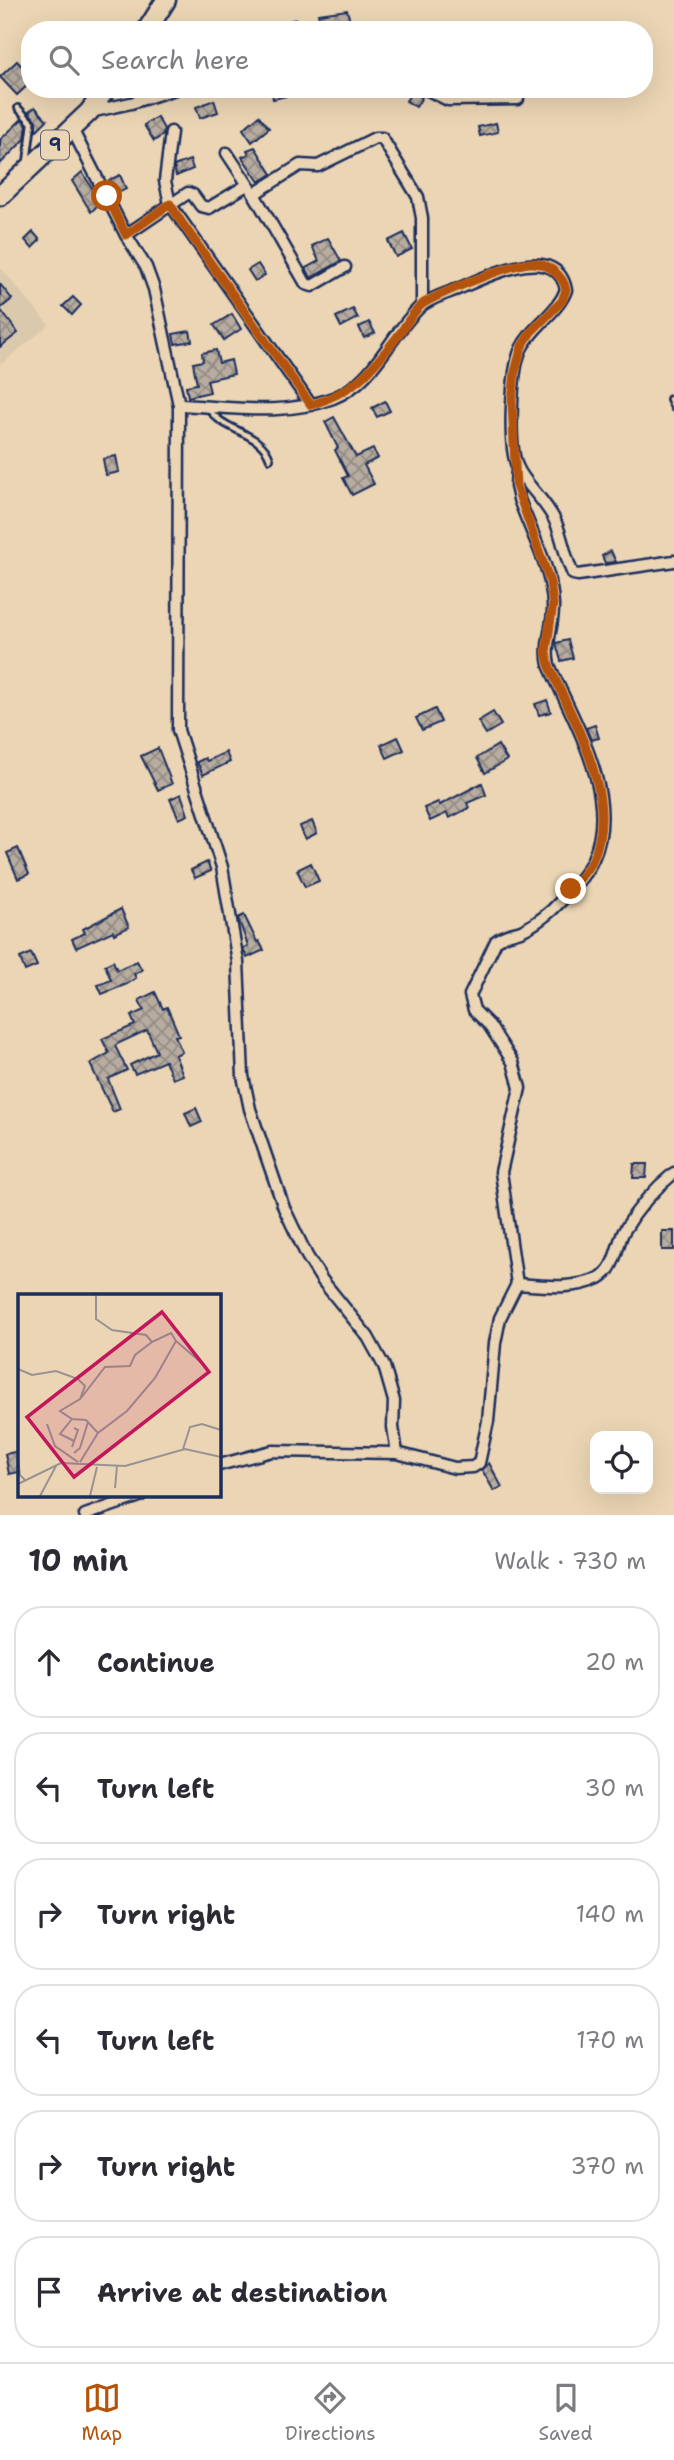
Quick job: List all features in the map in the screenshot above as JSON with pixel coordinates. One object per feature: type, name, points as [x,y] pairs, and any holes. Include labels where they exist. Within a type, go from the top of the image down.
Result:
[{"type":"highway","points":[[153,21],[166,0]]},
{"type":"highway","name":"9","points":[[0,196],[72,129],[99,98]]},
{"type":"street","points":[[89,112],[147,98]]},
{"type":"street","points":[[444,98],[518,99]]},
{"type":"street","points":[[72,129],[126,235],[146,267],[154,289],[179,405],[178,730],[222,867],[238,962],[243,1076],[250,1109],[285,1208],[307,1256],[322,1280],[368,1337],[384,1366],[394,1401],[393,1427],[397,1453]]},
{"type":"street","points":[[171,132],[165,181],[170,204],[311,405]]},
{"type":"street","points":[[254,194],[300,165],[308,163],[318,166],[375,138],[382,138],[418,197],[422,218],[422,304]]},
{"type":"street","points":[[227,153],[306,284],[312,286],[345,267]]},
{"type":"street","points":[[126,235],[190,193],[201,206],[208,208],[247,185]]},
{"type":"street","points":[[179,405],[282,410],[336,397],[372,368],[422,304],[494,274],[530,263],[543,265],[560,275],[566,290],[562,301],[531,332],[518,357],[512,401],[516,486],[550,582],[553,604],[546,652],[549,665],[601,793],[601,837],[592,862],[571,889],[541,919],[496,941],[470,995],[474,1010],[489,1025],[513,1062],[520,1088],[501,1172],[517,1284],[500,1318],[488,1421],[479,1463],[473,1467],[456,1468],[397,1453],[272,1451],[220,1465]]},
{"type":"street","points":[[517,467],[556,521],[573,574],[674,561]]},
{"type":"street","points":[[517,1284],[553,1287],[600,1278],[608,1271],[623,1233],[647,1198],[674,1173]]},
{"type":"street","points":[[85,1515],[134,1498]]},
{"type":"lane","points":[[18,108],[32,123],[26,173]]},
{"type":"lane","points":[[670,400],[674,408]]},
{"type":"lane","points":[[207,406],[216,418],[263,447],[270,459]]},
{"type":"shaded area","points":[[0,267],[49,325],[0,365]]},
{"type":"building","points":[[347,10],[350,21],[320,21],[318,14]]},
{"type":"building","points":[[17,61],[21,65],[21,91],[17,95],[0,77]]},
{"type":"building","points":[[408,98],[421,98],[416,107],[406,101]]},
{"type":"building","points":[[214,100],[218,112],[200,118],[196,107]]},
{"type":"building","points":[[35,107],[47,120],[36,131],[36,121],[29,112]]},
{"type":"building","points":[[259,116],[269,128],[252,142],[243,129]]},
{"type":"building","points":[[157,117],[164,129],[163,135],[154,141],[144,125]]},
{"type":"building","points":[[22,119],[27,125],[25,139],[0,164],[0,140]]},
{"type":"building","points":[[496,123],[498,132],[480,136],[478,127]]},
{"type":"building","points":[[255,147],[272,174],[259,182],[242,157],[249,154],[247,150]]},
{"type":"building","points":[[190,160],[193,169],[176,176],[174,166]]},
{"type":"building","points":[[82,172],[101,202],[91,212],[72,181]]},
{"type":"building","points":[[120,175],[126,189],[116,194],[109,180]]},
{"type":"building","points":[[33,232],[40,240],[32,248],[25,240]]},
{"type":"building","points":[[404,233],[412,249],[396,257],[388,241]]},
{"type":"building","points":[[328,238],[341,261],[311,278],[306,268],[319,261],[312,246]]},
{"type":"building","points":[[258,264],[265,275],[255,281],[248,270]]},
{"type":"building","points":[[0,284],[12,299],[0,309]]},
{"type":"building","points":[[73,297],[81,305],[72,315],[63,306]]},
{"type":"building","points":[[0,309],[18,333],[0,347]]},
{"type":"building","points":[[353,309],[358,318],[341,327],[336,317]]},
{"type":"building","points":[[232,314],[241,329],[224,340],[214,325]]},
{"type":"building","points":[[369,322],[375,333],[364,338],[359,327]]},
{"type":"building","points":[[190,331],[192,341],[175,344],[173,334]]},
{"type":"building","points":[[216,350],[219,363],[231,360],[234,374],[207,380],[210,392],[188,397],[186,386],[197,384],[193,363],[203,361],[202,353]]},
{"type":"building","points":[[385,401],[390,411],[377,417],[372,408]]},
{"type":"building","points":[[334,417],[356,457],[373,449],[378,458],[364,465],[374,484],[352,495],[343,478],[348,476],[335,450],[338,448],[325,422]]},
{"type":"building","points":[[116,456],[119,472],[106,475],[103,459]]},
{"type":"building","points":[[611,551],[616,562],[605,563],[602,556]]},
{"type":"building","points":[[568,640],[573,658],[561,661],[556,643]]},
{"type":"building","points":[[547,700],[551,712],[539,715],[535,704]]},
{"type":"building","points":[[435,709],[441,722],[422,730],[416,718]]},
{"type":"building","points":[[493,712],[501,725],[486,734],[478,721]]},
{"type":"building","points":[[595,725],[599,738],[591,740],[586,728]]},
{"type":"building","points":[[398,737],[404,750],[387,758],[381,745]]},
{"type":"building","points":[[498,745],[507,760],[485,773],[477,758]]},
{"type":"building","points":[[158,748],[172,784],[158,790],[141,756]]},
{"type":"building","points":[[226,752],[230,762],[203,775],[197,762],[205,758],[207,761]]},
{"type":"building","points":[[482,783],[486,795],[467,803],[469,808],[449,818],[447,813],[430,821],[424,808],[438,802],[440,805]]},
{"type":"building","points":[[181,794],[188,815],[179,819],[170,799]]},
{"type":"building","points":[[312,821],[317,833],[305,839],[300,826]]},
{"type":"building","points":[[18,848],[29,874],[18,879],[7,853]]},
{"type":"building","points":[[207,862],[211,871],[195,878],[191,870]]},
{"type":"building","points":[[311,863],[319,881],[305,887],[297,870]]},
{"type":"building","points":[[121,909],[129,927],[114,934],[113,931],[76,948],[72,939],[85,933],[83,929]]},
{"type":"building","points":[[244,915],[257,942],[259,941],[264,950],[247,958],[243,948],[248,946],[238,918]]},
{"type":"building","points":[[31,953],[37,966],[25,971],[20,958]]},
{"type":"building","points":[[113,961],[117,970],[137,961],[142,970],[134,974],[136,978],[127,984],[102,994],[98,985],[111,980],[105,965]]},
{"type":"building","points":[[155,992],[163,1009],[167,1007],[179,1035],[175,1036],[182,1052],[175,1055],[183,1075],[173,1079],[165,1061],[135,1074],[130,1065],[157,1052],[147,1030],[117,1044],[115,1046],[127,1070],[108,1079],[120,1109],[113,1112],[90,1064],[109,1053],[102,1039],[135,1025],[131,1016],[144,1010],[139,1000]]},
{"type":"building","points":[[196,1108],[202,1122],[191,1127],[185,1113]]},
{"type":"building","points":[[634,1164],[647,1164],[646,1178],[633,1178]]},
{"type":"building","points":[[662,1231],[674,1231],[674,1250],[662,1250]]},
{"type":"building","points":[[18,1451],[18,1472],[9,1474],[5,1454]]},
{"type":"building","points":[[489,1463],[502,1487],[494,1491],[482,1470]]},
{"type":"route","points":[[107,196],[126,235],[170,204],[311,405],[336,397],[355,384],[372,368],[422,304],[494,274],[530,263],[543,265],[560,275],[566,290],[562,301],[531,332],[522,346],[515,372],[512,401],[516,486],[550,582],[553,604],[546,652],[601,793],[601,837],[592,862],[571,889]]}]
